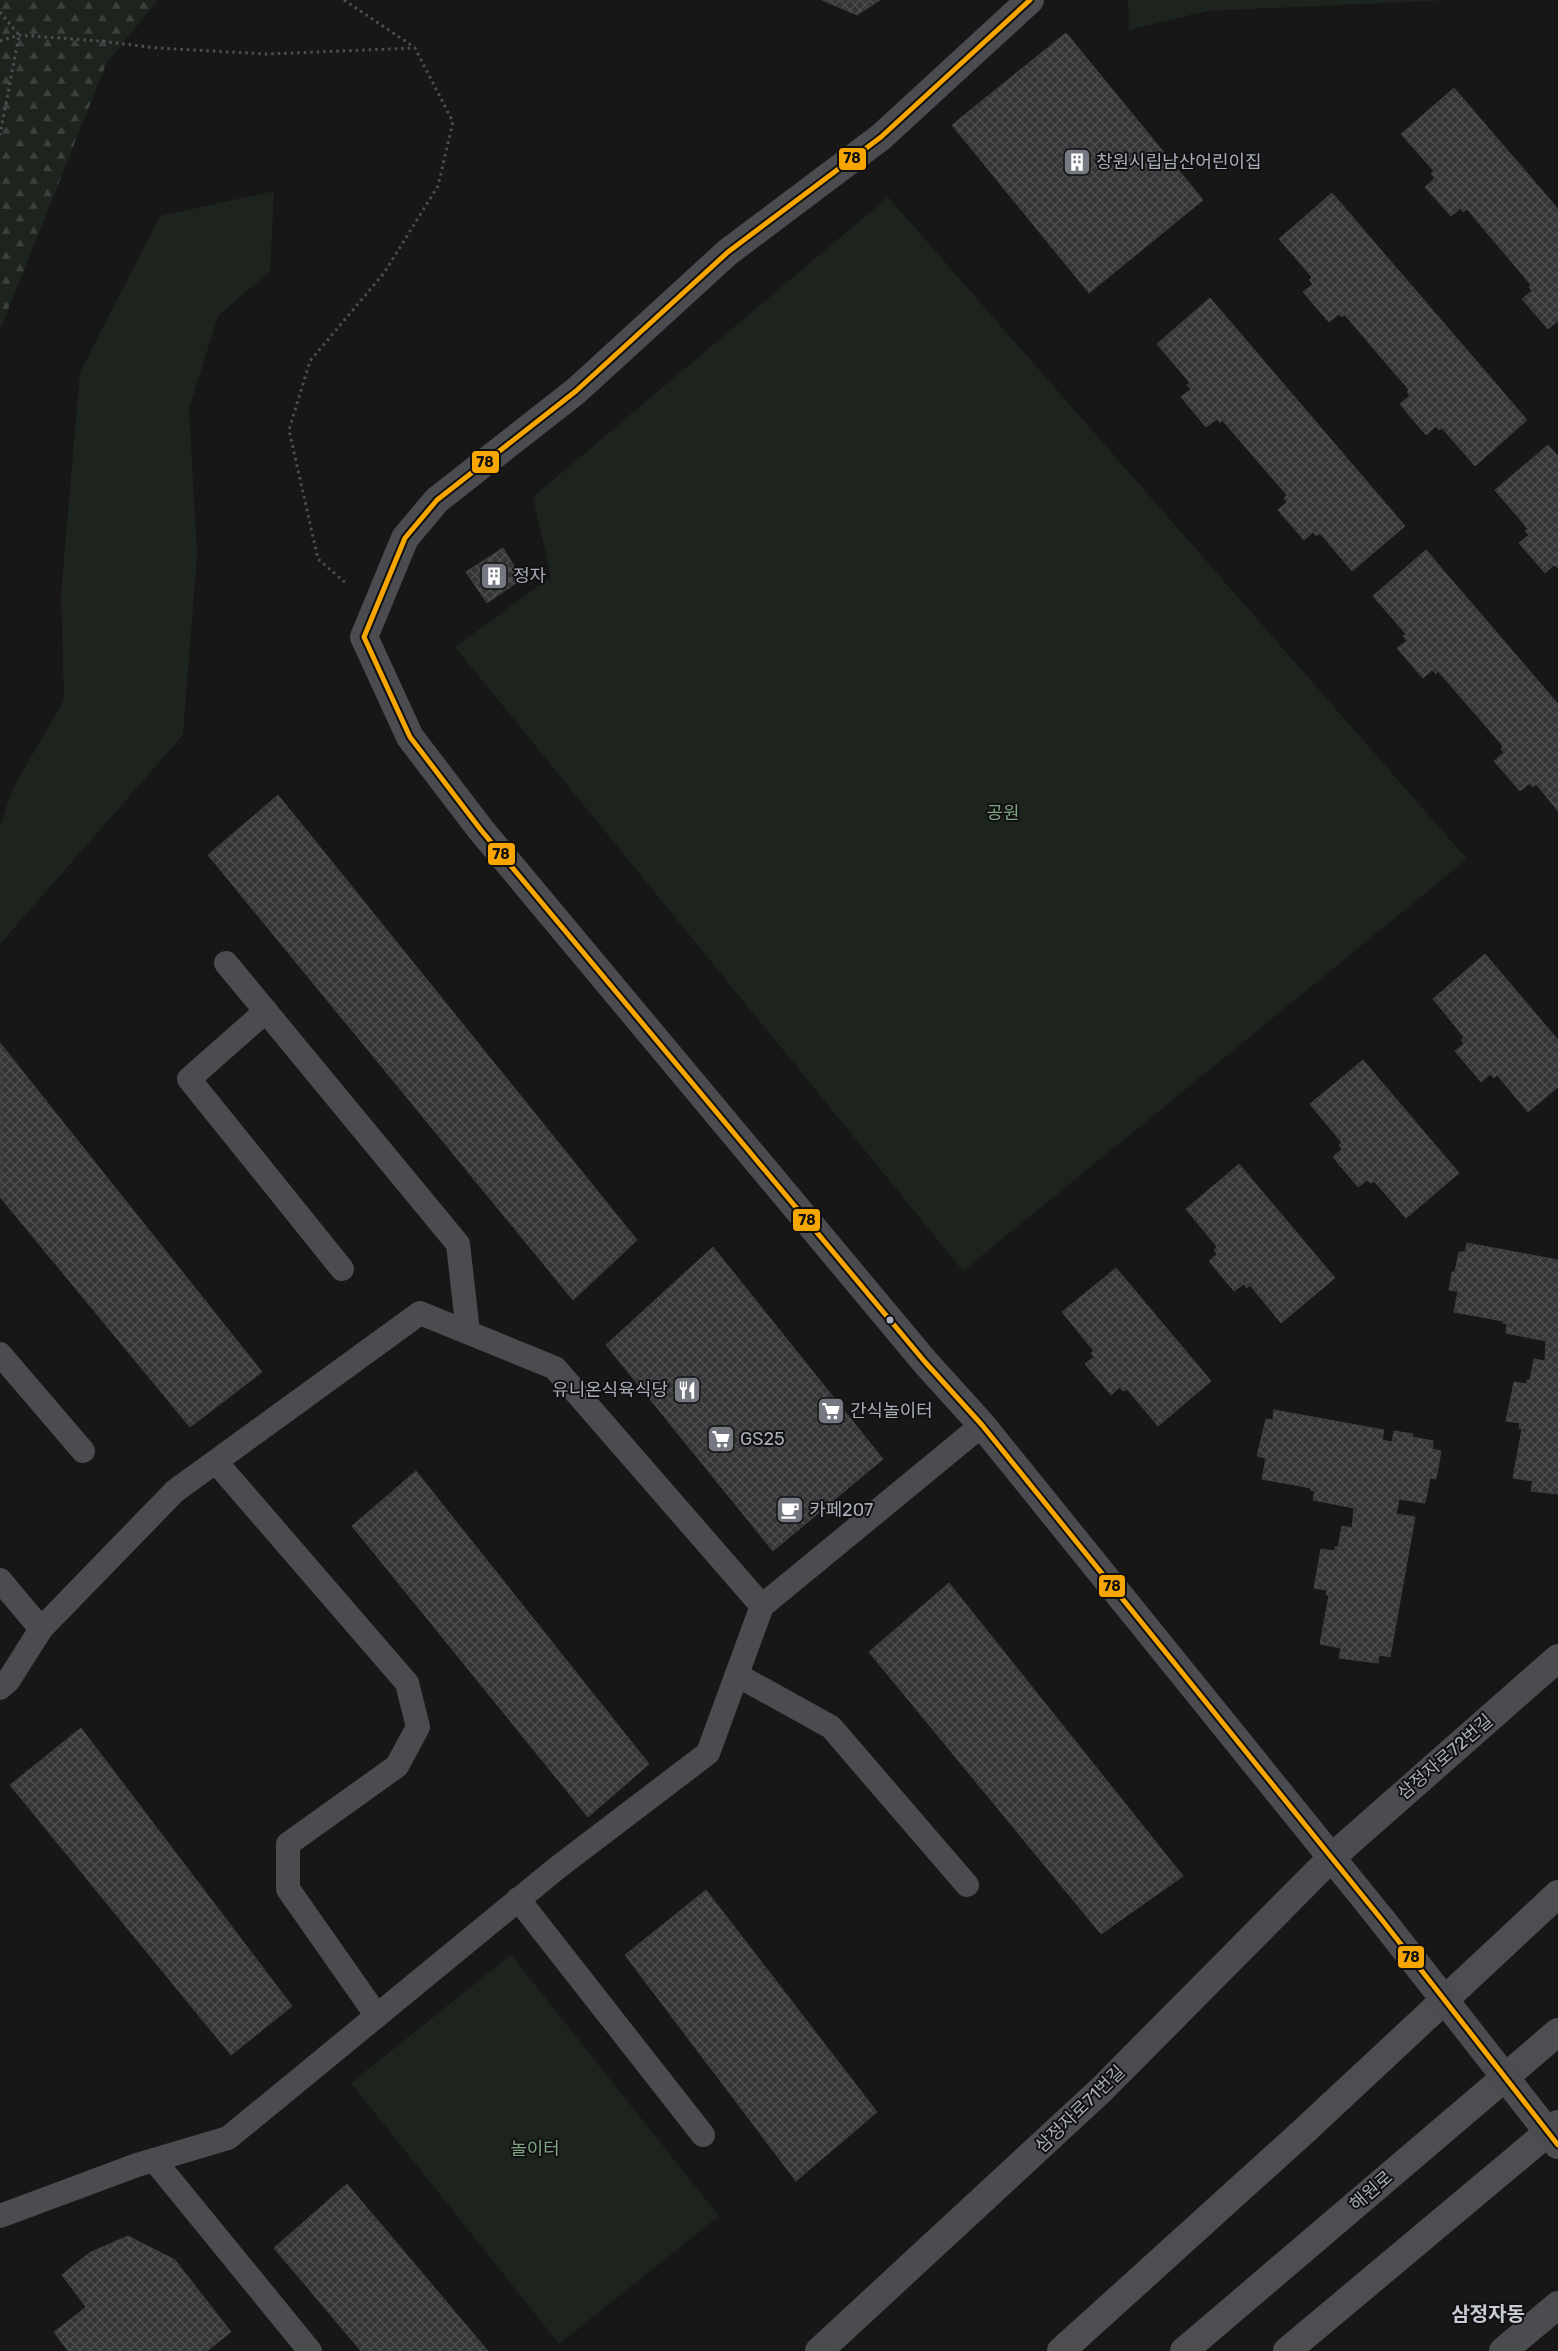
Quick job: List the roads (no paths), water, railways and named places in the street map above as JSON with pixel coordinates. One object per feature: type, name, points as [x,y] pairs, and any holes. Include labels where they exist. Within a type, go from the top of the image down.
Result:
[{"type":"highway","points":[[1061,2351],[1304,2131],[1558,1894]]},
{"type":"highway","name":"해원로","points":[[1184,2351],[1558,2032]]},
{"type":"highway","points":[[1287,2351],[1558,2124]]},
{"type":"street","points":[[1030,0],[881,137],[728,252],[576,391],[437,500],[405,538],[364,637],[410,738],[481,830],[925,1362],[982,1425],[1332,1857],[1558,2145]]},
{"type":"street","name":"삼정자로72번길","points":[[1332,1857],[1558,1658]]},
{"type":"street","name":"삼정자로71번길","points":[[819,2351],[1101,2090],[1332,1857]]},
{"type":"street","points":[[1503,2351],[1558,2305]]},
{"type":"lane","points":[[226,963],[458,1244],[468,1332]]},
{"type":"lane","points":[[266,1011],[189,1079],[342,1270]]},
{"type":"lane","points":[[0,1688],[8,1681],[41,1629],[175,1491],[420,1312],[555,1368],[762,1606]]},
{"type":"lane","points":[[0,1354],[83,1451]]},
{"type":"lane","points":[[0,2216],[154,2160],[228,2138],[518,1899],[708,1754],[762,1606],[982,1425]]},
{"type":"lane","points":[[216,1462],[408,1683],[418,1727],[397,1766],[288,1844],[288,1889],[377,2016]]},
{"type":"lane","points":[[0,1580],[41,1629]]},
{"type":"lane","points":[[737,1675],[831,1727],[967,1885]]},
{"type":"lane","points":[[518,1899],[703,2135]]},
{"type":"lane","points":[[154,2160],[310,2351]]},
{"type":"place","name":"창원시립남산어린이집","points":[[1077,162]]},
{"type":"place","name":"정자","points":[[494,576]]},
{"type":"place","name":"유니온식육식당","points":[[687,1390]]},
{"type":"place","name":"간식놀이터","points":[[831,1411]]},
{"type":"place","name":"GS25","points":[[721,1439]]},
{"type":"place","name":"카페207","points":[[790,1510]]},
{"type":"district","name":"삼정자동","points":[[1488,2314]]},
{"type":"park label","name":"공원","points":[[1003,813]]},
{"type":"park label","name":"놀이터","points":[[535,2149]]}]
